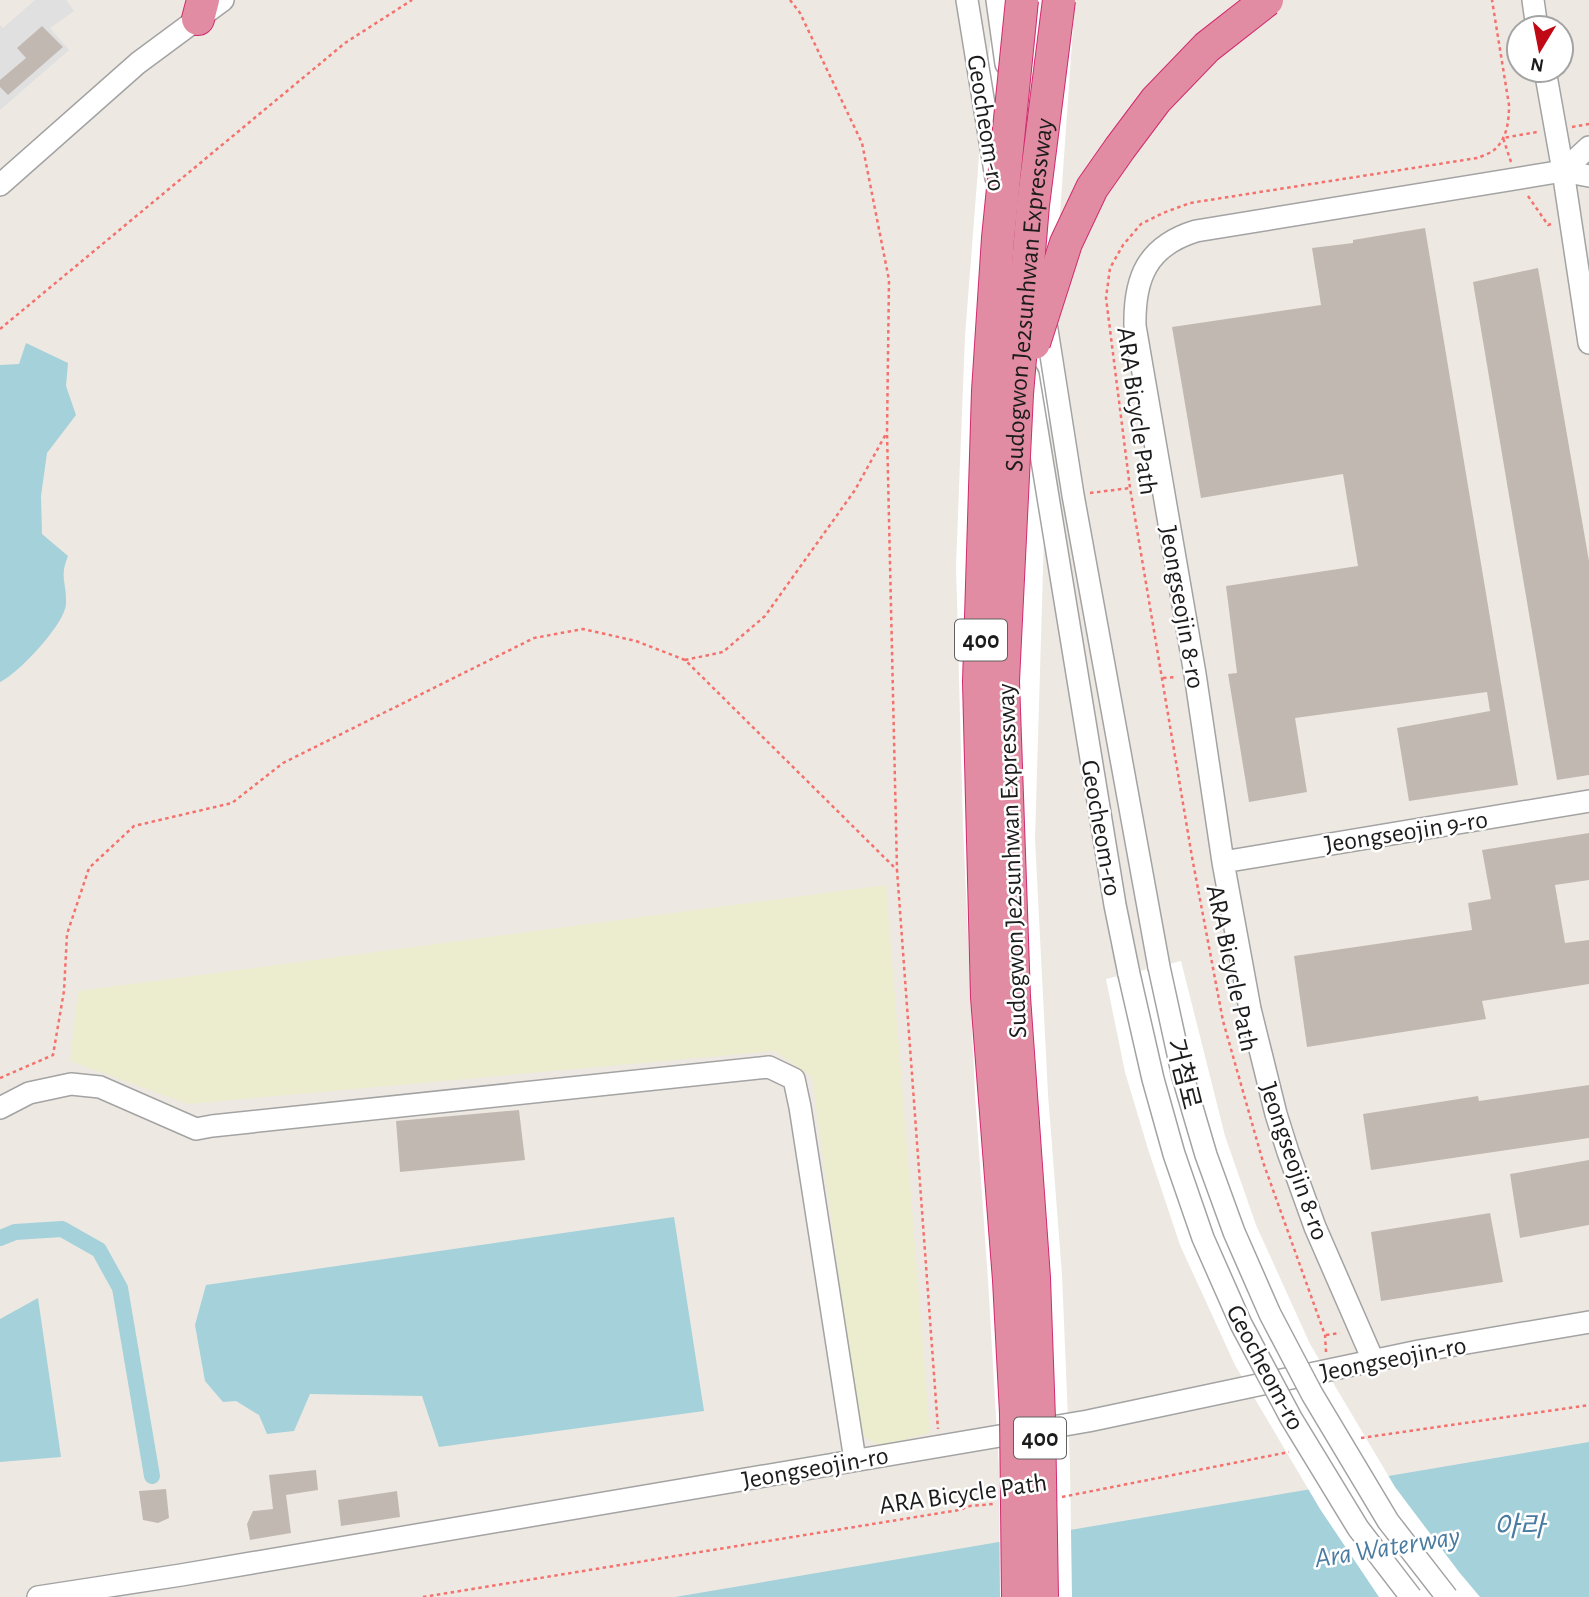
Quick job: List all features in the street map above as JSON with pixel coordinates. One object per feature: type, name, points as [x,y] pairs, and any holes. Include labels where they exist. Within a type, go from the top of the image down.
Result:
[{"type":"highway","name":"Sudogwon Je2sunhwan Expressway","points":[[1042,1597],[1040,1432],[1034,1278],[1014,997],[1003,681],[1017,394],[1032,205],[1059,0]]},
{"type":"highway","points":[[1017,394],[1066,243],[1092,188],[1156,100],[1207,47],[1267,0]]},
{"type":"highway","name":"Sudogwon Je2sunhwan Expressway","points":[[1014,5],[988,391],[979,682],[987,997],[1009,1280],[1016,1413],[1018,1597]]},
{"type":"street","points":[[0,185],[200,9],[223,0]]},
{"type":"street","name":"Geocheom-ro","points":[[967,0],[1115,905],[1153,1079],[1174,1154],[1203,1238],[1241,1324],[1291,1418],[1358,1528],[1410,1597]]},
{"type":"street","name":"Geocheom-ro","points":[[1014,5],[1073,495]]},
{"type":"street","points":[[1547,84],[1589,343]]},
{"type":"street","points":[[1563,171],[1589,147]]},
{"type":"street","points":[[1563,171],[1589,176]]},
{"type":"street","name":"Jeongseojin 8-ro","points":[[1373,1360],[1315,1227],[1276,1114],[1250,1009],[1223,862],[1195,674],[1135,326],[1135,304],[1144,271],[1154,256],[1177,237],[1196,231],[1563,171]]},
{"type":"street","name":"거첨로","points":[[1073,495],[1159,967],[1183,1077],[1206,1155],[1234,1231],[1270,1314],[1312,1394],[1388,1521],[1447,1597]]},
{"type":"street","name":"Jeongseojin 9-ro","points":[[1223,862],[1589,801]]},
{"type":"street","points":[[0,1108],[29,1093],[71,1083],[100,1087],[196,1129],[769,1067],[794,1079],[855,1461]]},
{"type":"street","name":"Jeongseojin-ro","points":[[38,1597],[1088,1421],[1373,1360],[1589,1322]]},
{"type":"path","points":[[0,329],[345,43],[412,0]]},
{"type":"path","points":[[790,0],[800,13],[862,143],[888,280],[887,432],[897,870],[939,1446]]},
{"type":"path","points":[[1492,0],[1509,105],[1503,138],[1517,179],[1548,225],[1570,220]]},
{"type":"path","points":[[1503,138],[1589,124]]},
{"type":"path","name":"ARA Bicycle Path","points":[[1326,1358],[1325,1335],[1264,1162],[1223,1021],[1192,857],[1130,488],[1106,298],[1110,268],[1123,245],[1141,225],[1190,203],[1477,158],[1493,150],[1503,138]]},
{"type":"path","points":[[685,660],[723,652],[765,616],[855,490],[887,432]]},
{"type":"path","points":[[1073,495],[1130,488]]},
{"type":"path","points":[[0,1078],[53,1055],[64,991],[67,934],[89,868],[134,826],[232,803],[283,763],[534,638],[583,629],[636,641],[685,660],[897,870]]},
{"type":"path","points":[[1355,1439],[1589,1405]]},
{"type":"path","name":"ARA Bicycle Path","points":[[1056,1497],[1288,1452]]},
{"type":"path","name":"ARA Bicycle Path","points":[[423,1597],[1000,1503]]},
{"type":"green space","points":[[886,885],[930,1433],[880,1446],[862,1436],[857,1410],[812,1077],[774,1051],[188,1104],[70,1061],[78,991]]},
{"type":"shaded area","points":[[35,0],[66,0],[74,11],[50,28],[69,50],[0,110],[0,25],[3,28]]},
{"type":"water","points":[[26,343],[68,363],[66,386],[76,415],[47,453],[41,496],[42,534],[68,556],[64,575],[66,604],[58,624],[39,648],[0,682],[0,365],[19,364]]},
{"type":"water","points":[[674,1217],[704,1411],[439,1447],[422,1396],[310,1394],[294,1431],[267,1434],[259,1415],[236,1401],[223,1402],[205,1381],[195,1325],[206,1285]]},
{"type":"water","points":[[38,1298],[61,1457],[0,1462],[0,1319]]},
{"type":"water","name":"아라","points":[[1589,1442],[1589,1597],[675,1597]]},
{"type":"pier","points":[[995,0],[1075,0],[1058,242],[1067,282],[1059,320],[1047,436],[1035,839],[1048,1094],[1062,1275],[1072,1597],[1000,1597],[999,1468],[975,1095],[963,826],[956,566],[965,336],[982,118]]},
{"type":"pier","points":[[1181,961],[1225,1136],[1256,1225],[1310,1344],[1395,1487],[1480,1597],[1379,1597],[1320,1509],[1235,1365],[1180,1245],[1125,1072],[1106,979]]},
{"type":"building","points":[[42,26],[63,47],[8,95],[0,87],[0,80],[26,58],[17,48]]},
{"type":"building","points":[[1425,228],[1518,785],[1409,801],[1397,728],[1490,711],[1487,692],[1295,718],[1307,792],[1249,802],[1228,674],[1237,673],[1226,586],[1358,566],[1343,474],[1201,498],[1172,327],[1321,305],[1312,248],[1353,243],[1353,240]]},
{"type":"building","points":[[1538,268],[1589,561],[1589,775],[1557,780],[1473,282]]},
{"type":"building","points":[[1589,833],[1589,880],[1555,885],[1565,943],[1589,940],[1589,984],[1482,1001],[1486,1019],[1307,1047],[1294,956],[1472,930],[1468,903],[1491,899],[1482,850]]},
{"type":"building","points":[[1589,1085],[1589,1138],[1371,1170],[1363,1114],[1478,1096],[1479,1101]]},
{"type":"building","points":[[519,1110],[525,1160],[400,1172],[396,1121]]},
{"type":"building","points":[[1589,1160],[1589,1225],[1520,1238],[1510,1174]]},
{"type":"building","points":[[1490,1213],[1503,1282],[1381,1301],[1371,1232]]},
{"type":"building","points":[[316,1470],[318,1490],[286,1495],[291,1533],[250,1540],[247,1524],[253,1511],[273,1509],[269,1475]]},
{"type":"building","points":[[166,1489],[169,1518],[158,1523],[143,1520],[139,1491]]},
{"type":"building","points":[[397,1491],[400,1517],[341,1526],[338,1500]]},
{"type":"waterway","points":[[0,1238],[15,1232],[62,1229],[99,1250],[120,1288],[152,1476]]},
{"type":"water label","name":"Ara Waterway","points":[[1387,1546]]}]
